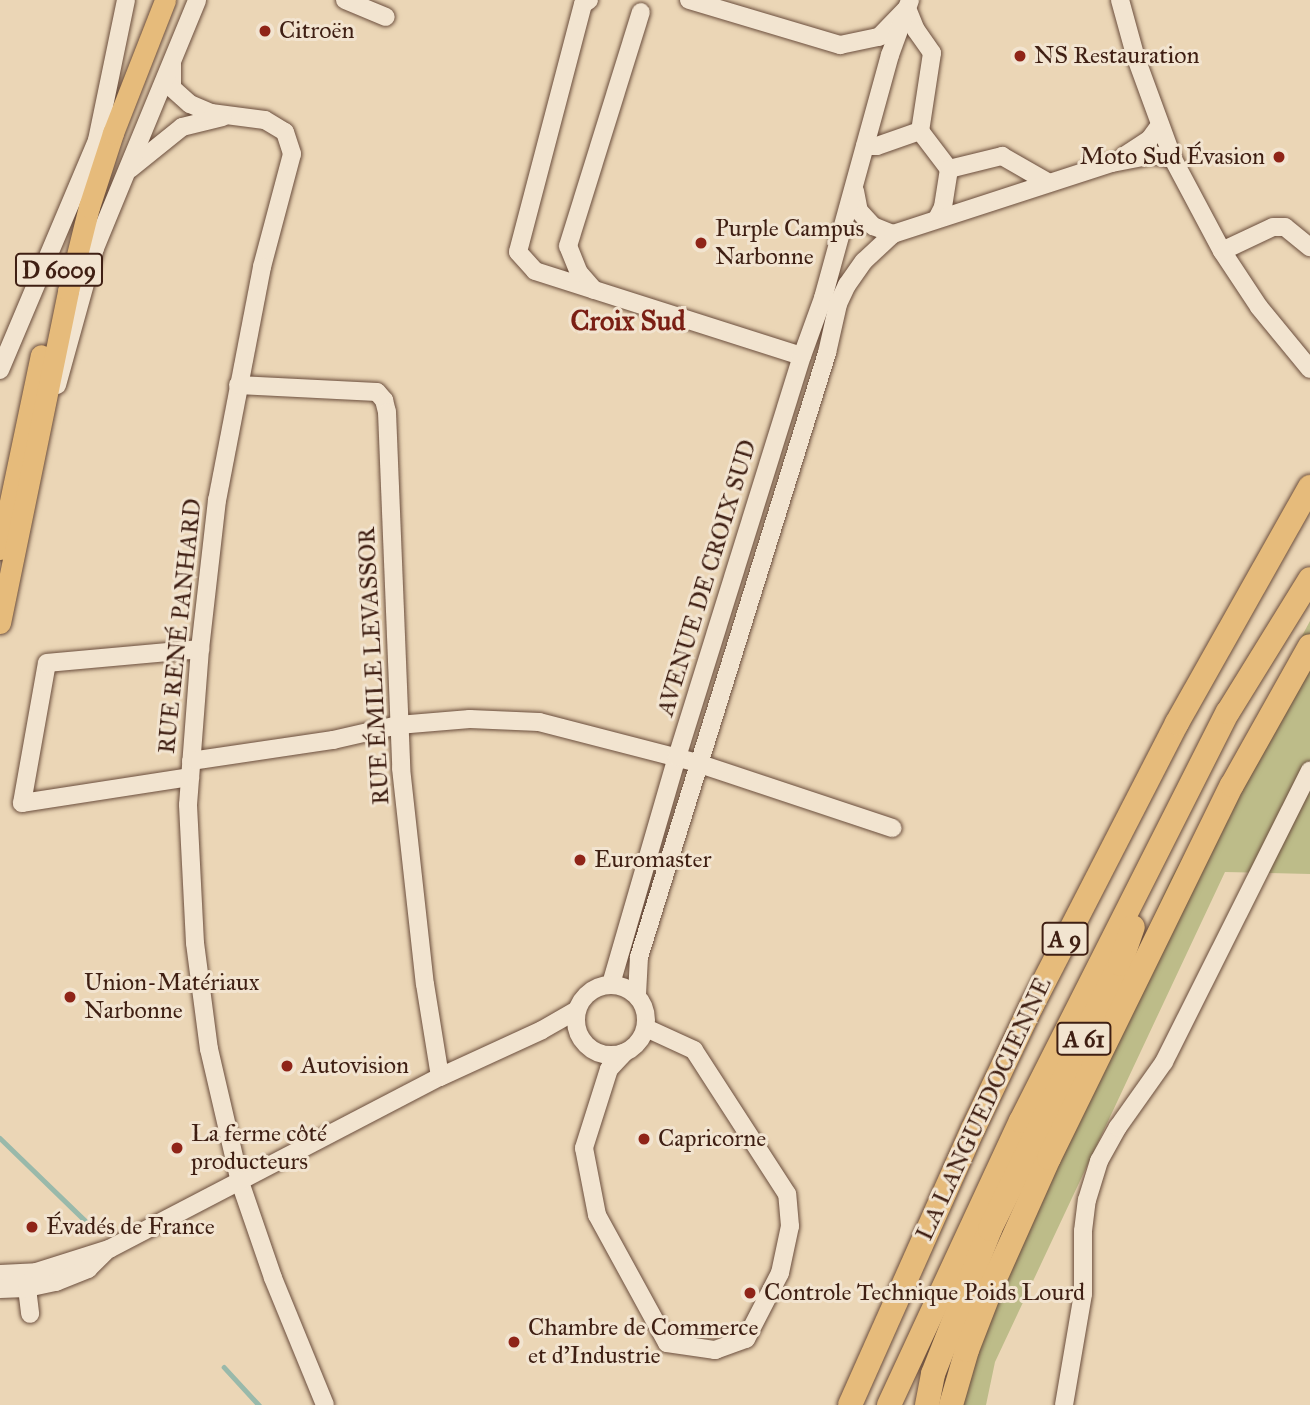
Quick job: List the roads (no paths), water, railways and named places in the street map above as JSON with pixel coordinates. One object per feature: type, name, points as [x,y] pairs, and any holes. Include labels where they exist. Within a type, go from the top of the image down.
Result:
[{"type":"highway","name":"LA LANGUEDOCIENNE","points":[[850,1405],[973,1129],[1032,1005],[1171,735],[1310,487]]},
{"type":"highway","name":"LA LANGUEDOCIENNE","points":[[889,1405],[1021,1121],[1228,712],[1310,579]]},
{"type":"highway","points":[[951,1405],[967,1350],[993,1283],[1049,1158],[1078,1104],[1232,785],[1310,646]]},
{"type":"highway","name":"A 61","points":[[927,1405],[933,1374],[990,1229],[1121,964],[1162,843]]},
{"type":"highway","points":[[966,1405],[983,1346],[1078,1104]]},
{"type":"main road","name":"D 6009","points":[[0,549],[60,267],[97,140],[153,0]]},
{"type":"main road","name":"D 6009","points":[[0,623],[36,459],[68,291],[89,207],[113,133],[165,0]]},
{"type":"street","points":[[0,370],[97,140],[126,0]]},
{"type":"street","points":[[36,459],[95,248],[197,0]]},
{"type":"street","points":[[345,0],[386,17]]},
{"type":"street","points":[[589,0],[583,5],[518,252],[536,271],[802,356]]},
{"type":"street","points":[[689,0],[840,45],[879,37],[908,4]]},
{"type":"street","points":[[1120,0],[1136,58],[1173,159],[1222,251],[1259,307],[1310,369]]},
{"type":"street","points":[[908,4],[916,30],[933,52],[920,131],[949,169],[943,207],[937,219]]},
{"type":"street","name":"AVENUE DE CROIX SUD","points":[[611,984],[677,757],[802,356],[823,298],[908,4]]},
{"type":"street","points":[[593,290],[579,273],[568,246],[642,12]]},
{"type":"street","name":"RUE RENÉ PANHARD","points":[[172,63],[172,88],[190,104],[211,113],[265,120],[285,132],[292,154],[262,267],[217,500],[200,649],[188,805],[195,943],[209,1049],[240,1182],[273,1278],[325,1405]]},
{"type":"street","name":"RUE RENÉ PANHARD","points":[[127,172],[182,127],[237,115]]},
{"type":"street","name":"AVENUE DE CROIX SUD","points":[[1112,163],[1149,140],[1159,126]]},
{"type":"street","points":[[865,146],[877,146],[920,131]]},
{"type":"street","name":"AVENUE DE CROIX SUD","points":[[637,995],[639,957],[827,353],[838,304],[847,285],[864,261],[893,234],[1112,163],[1153,155],[1173,159]]},
{"type":"street","points":[[949,169],[1002,156],[1049,183]]},
{"type":"street","points":[[854,188],[859,211],[873,226],[893,234]]},
{"type":"street","points":[[1222,251],[1273,227],[1285,227],[1310,247]]},
{"type":"street","points":[[0,337],[18,328]]},
{"type":"street","name":"RUE ÉMILE LEVASSOR","points":[[238,385],[377,391],[384,400],[387,412],[398,725],[425,984],[440,1077]]},
{"type":"street","points":[[200,649],[47,663],[22,803],[398,725],[470,719],[539,722],[677,757],[892,828]]},
{"type":"street","points":[[1064,1405],[1083,1294],[1083,1231],[1087,1200],[1099,1161],[1118,1127],[1164,1062],[1310,770]]},
{"type":"street","points":[[7,1275],[36,1272],[109,1248],[440,1077],[542,1030],[577,1010],[584,997],[596,987],[611,984],[625,987],[637,995],[646,1010],[646,1028],[638,1043],[609,1069],[584,1148],[597,1215],[667,1343],[715,1350],[746,1339],[780,1273],[790,1226],[786,1194],[694,1050],[646,1028]]},
{"type":"street","points":[[577,1010],[579,1034]]},
{"type":"street","points":[[542,1030],[561,1026],[579,1034],[590,1048],[606,1055],[624,1053]]},
{"type":"street","points":[[0,1289],[27,1288],[56,1282],[88,1269],[109,1248]]},
{"type":"street","points":[[7,1275],[27,1288]]},
{"type":"street","points":[[27,1288],[30,1314]]},
{"type":"waterway","points":[[0,1138],[92,1227]]},
{"type":"waterway","points":[[224,1367],[259,1405]]},
{"type":"place","name":"Citroën","points":[[265,31]]},
{"type":"place","name":"NS Restauration","points":[[1020,56]]},
{"type":"place","name":"Moto Sud Évasion","points":[[1279,157]]},
{"type":"place","name":"Purple Campus Narbonne","points":[[701,243]]},
{"type":"place","name":"Euromaster","points":[[580,860]]},
{"type":"place","name":"Union-Matériaux Narbonne","points":[[70,997]]},
{"type":"place","name":"Autovision","points":[[287,1066]]},
{"type":"place","name":"Capricorne","points":[[644,1139]]},
{"type":"place","name":"La ferme côté producteurs","points":[[177,1148]]},
{"type":"place","name":"Évadés de France","points":[[32,1227]]},
{"type":"place","name":"Controle Technique Poids Lourd","points":[[750,1293]]},
{"type":"place","name":"Chambre de Commerce et d'Industrie","points":[[514,1342]]},
{"type":"district","name":"Croix Sud","points":[[628,321]]}]
